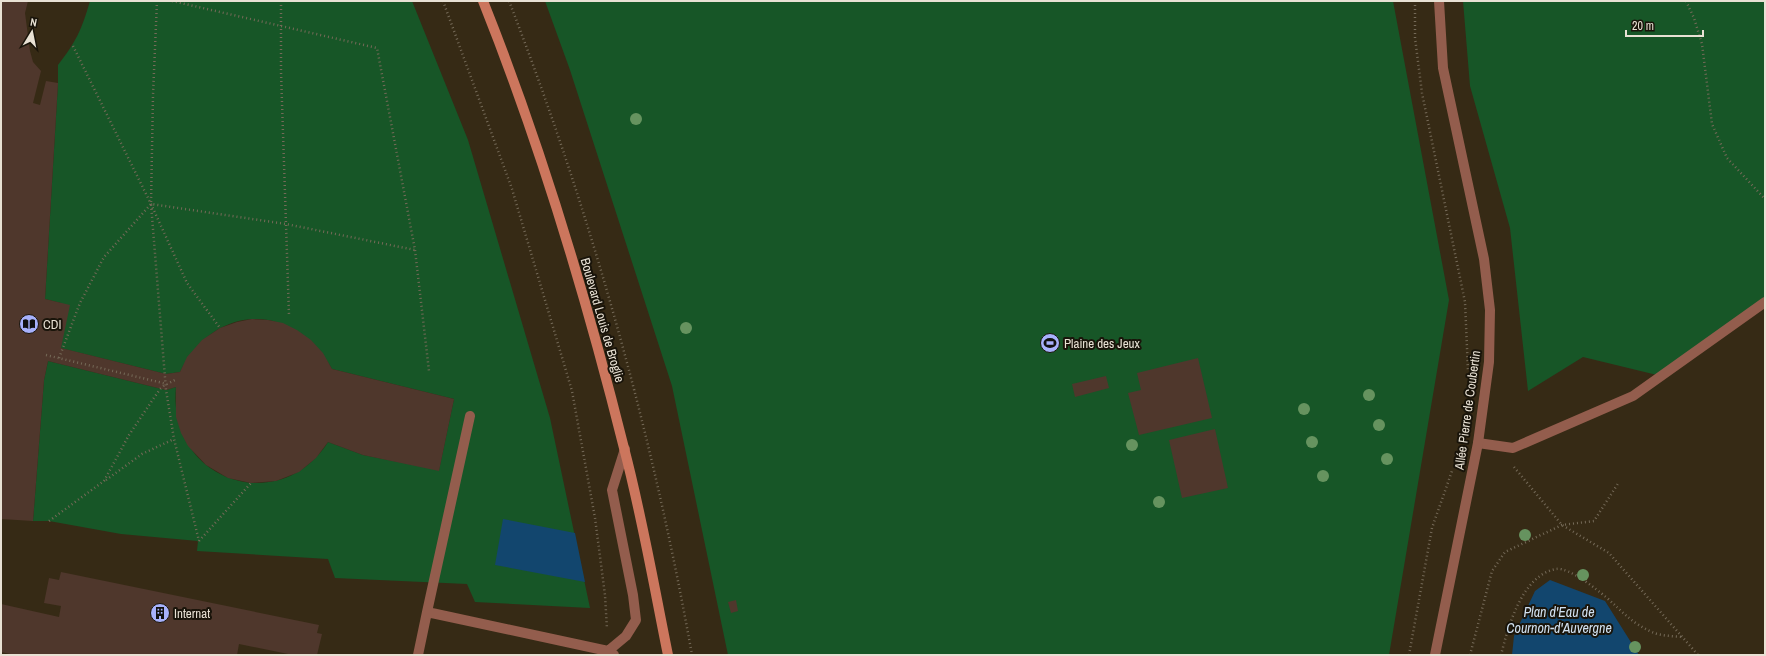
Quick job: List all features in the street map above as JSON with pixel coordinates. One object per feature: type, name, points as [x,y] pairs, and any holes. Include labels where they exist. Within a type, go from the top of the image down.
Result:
[{"type":"main road","name":"Boulevard Louis de Broglie","points":[[483,1],[544,169],[582,291],[624,449],[654,582],[668,655]]},
{"type":"street","name":"Allée Pierre de Coubertin","points":[[1435,655],[1478,443],[1489,362],[1490,310],[1484,259],[1443,68],[1439,1]]},
{"type":"street","points":[[1478,443],[1513,448],[1633,396],[1765,302]]},
{"type":"street","points":[[418,655],[470,416]]},
{"type":"street","points":[[427,612],[611,653],[626,636],[636,620],[633,595],[612,490],[624,449]]},
{"type":"path","points":[[157,1],[153,95],[151,204],[167,384],[166,390],[174,439],[199,541],[251,483]]},
{"type":"path","points":[[172,1],[377,48],[415,250],[429,371]]},
{"type":"path","points":[[281,1],[289,315]]},
{"type":"path","points":[[443,1],[512,189],[572,392],[595,518],[611,653]]},
{"type":"path","points":[[1415,1],[1415,38],[1422,93],[1465,302],[1466,367],[1469,374]]},
{"type":"path","points":[[1686,1],[1694,18],[1702,44],[1712,124],[1727,158],[1765,199]]},
{"type":"path","points":[[73,46],[151,204],[187,283],[220,328]]},
{"type":"path","points":[[151,204],[286,224],[415,250]]},
{"type":"path","points":[[58,358],[80,303],[104,257],[151,204]]},
{"type":"path","points":[[46,355],[167,384]]},
{"type":"path","points":[[104,481],[129,435],[160,389],[177,379]]},
{"type":"path","points":[[49,521],[142,454],[174,439]]},
{"type":"path","points":[[1513,448],[1510,461],[1562,525],[1609,552],[1698,655]]},
{"type":"path","points":[[1409,655],[1432,528],[1454,463]]},
{"type":"path","points":[[1470,655],[1492,571],[1505,552],[1562,525],[1594,521],[1619,482]]},
{"type":"path","points":[[1501,655],[1507,630],[1522,596],[1536,578],[1557,569],[1575,574],[1606,597],[1627,618],[1654,633],[1683,637]]},
{"type":"green space","points":[[90,1],[412,1],[468,140],[550,418],[590,608],[475,602],[467,584],[335,578],[328,559],[197,551],[198,541],[121,534],[49,521],[33,521],[44,380],[48,361],[166,390],[176,387],[178,419],[189,446],[207,466],[230,478],[256,483],[282,479],[307,466],[328,442],[363,455],[439,470],[454,399],[332,369],[316,347],[297,331],[276,322],[255,319],[233,323],[213,333],[195,349],[180,372],[166,374],[52,346],[61,303],[45,299],[58,65],[78,35]]},
{"type":"green space","name":"Plaine des Jeux","points":[[545,1],[1393,1],[1449,300],[1389,655],[728,655],[672,386],[570,70]]},
{"type":"green space","points":[[1463,1],[1765,1],[1765,301],[1657,375],[1583,357],[1528,391],[1510,228],[1470,86]]},
{"type":"water","points":[[503,519],[575,533],[585,582],[495,565]]},
{"type":"water","name":"Plan d'Eau de Cournon-d'Auvergne","points":[[1550,580],[1605,601],[1639,655],[1512,655],[1514,636],[1535,591]]},
{"type":"building","points":[[1,1],[28,1],[25,13],[30,51],[33,62],[41,71],[33,103],[40,105],[46,81],[58,83],[45,299],[70,305],[61,348],[166,374],[180,372],[187,357],[202,340],[220,328],[252,319],[283,323],[297,330],[311,340],[323,353],[332,369],[454,399],[439,471],[363,455],[328,442],[316,458],[299,472],[276,481],[251,483],[228,478],[206,465],[188,446],[181,433],[176,417],[176,387],[166,390],[48,361],[44,380],[33,521],[1,519]]},
{"type":"building","points":[[1198,358],[1212,418],[1139,435],[1128,393],[1141,390],[1137,373]]},
{"type":"building","points":[[1106,376],[1109,388],[1075,397],[1072,384]]},
{"type":"building","points":[[1215,429],[1228,488],[1182,498],[1169,440]]},
{"type":"building","name":"Internat","points":[[61,572],[319,625],[317,633],[322,634],[317,655],[293,655],[239,644],[237,655],[15,655],[1,652],[1,604],[59,617],[61,606],[44,603],[49,578],[59,580]]},
{"type":"building","points":[[736,600],[738,611],[731,613],[728,602]]},
{"type":"place","name":"CDI","points":[[29,324]]},
{"type":"place","name":"Plaine des Jeux","points":[[1050,343]]},
{"type":"place","name":"Internat","points":[[160,613]]}]
